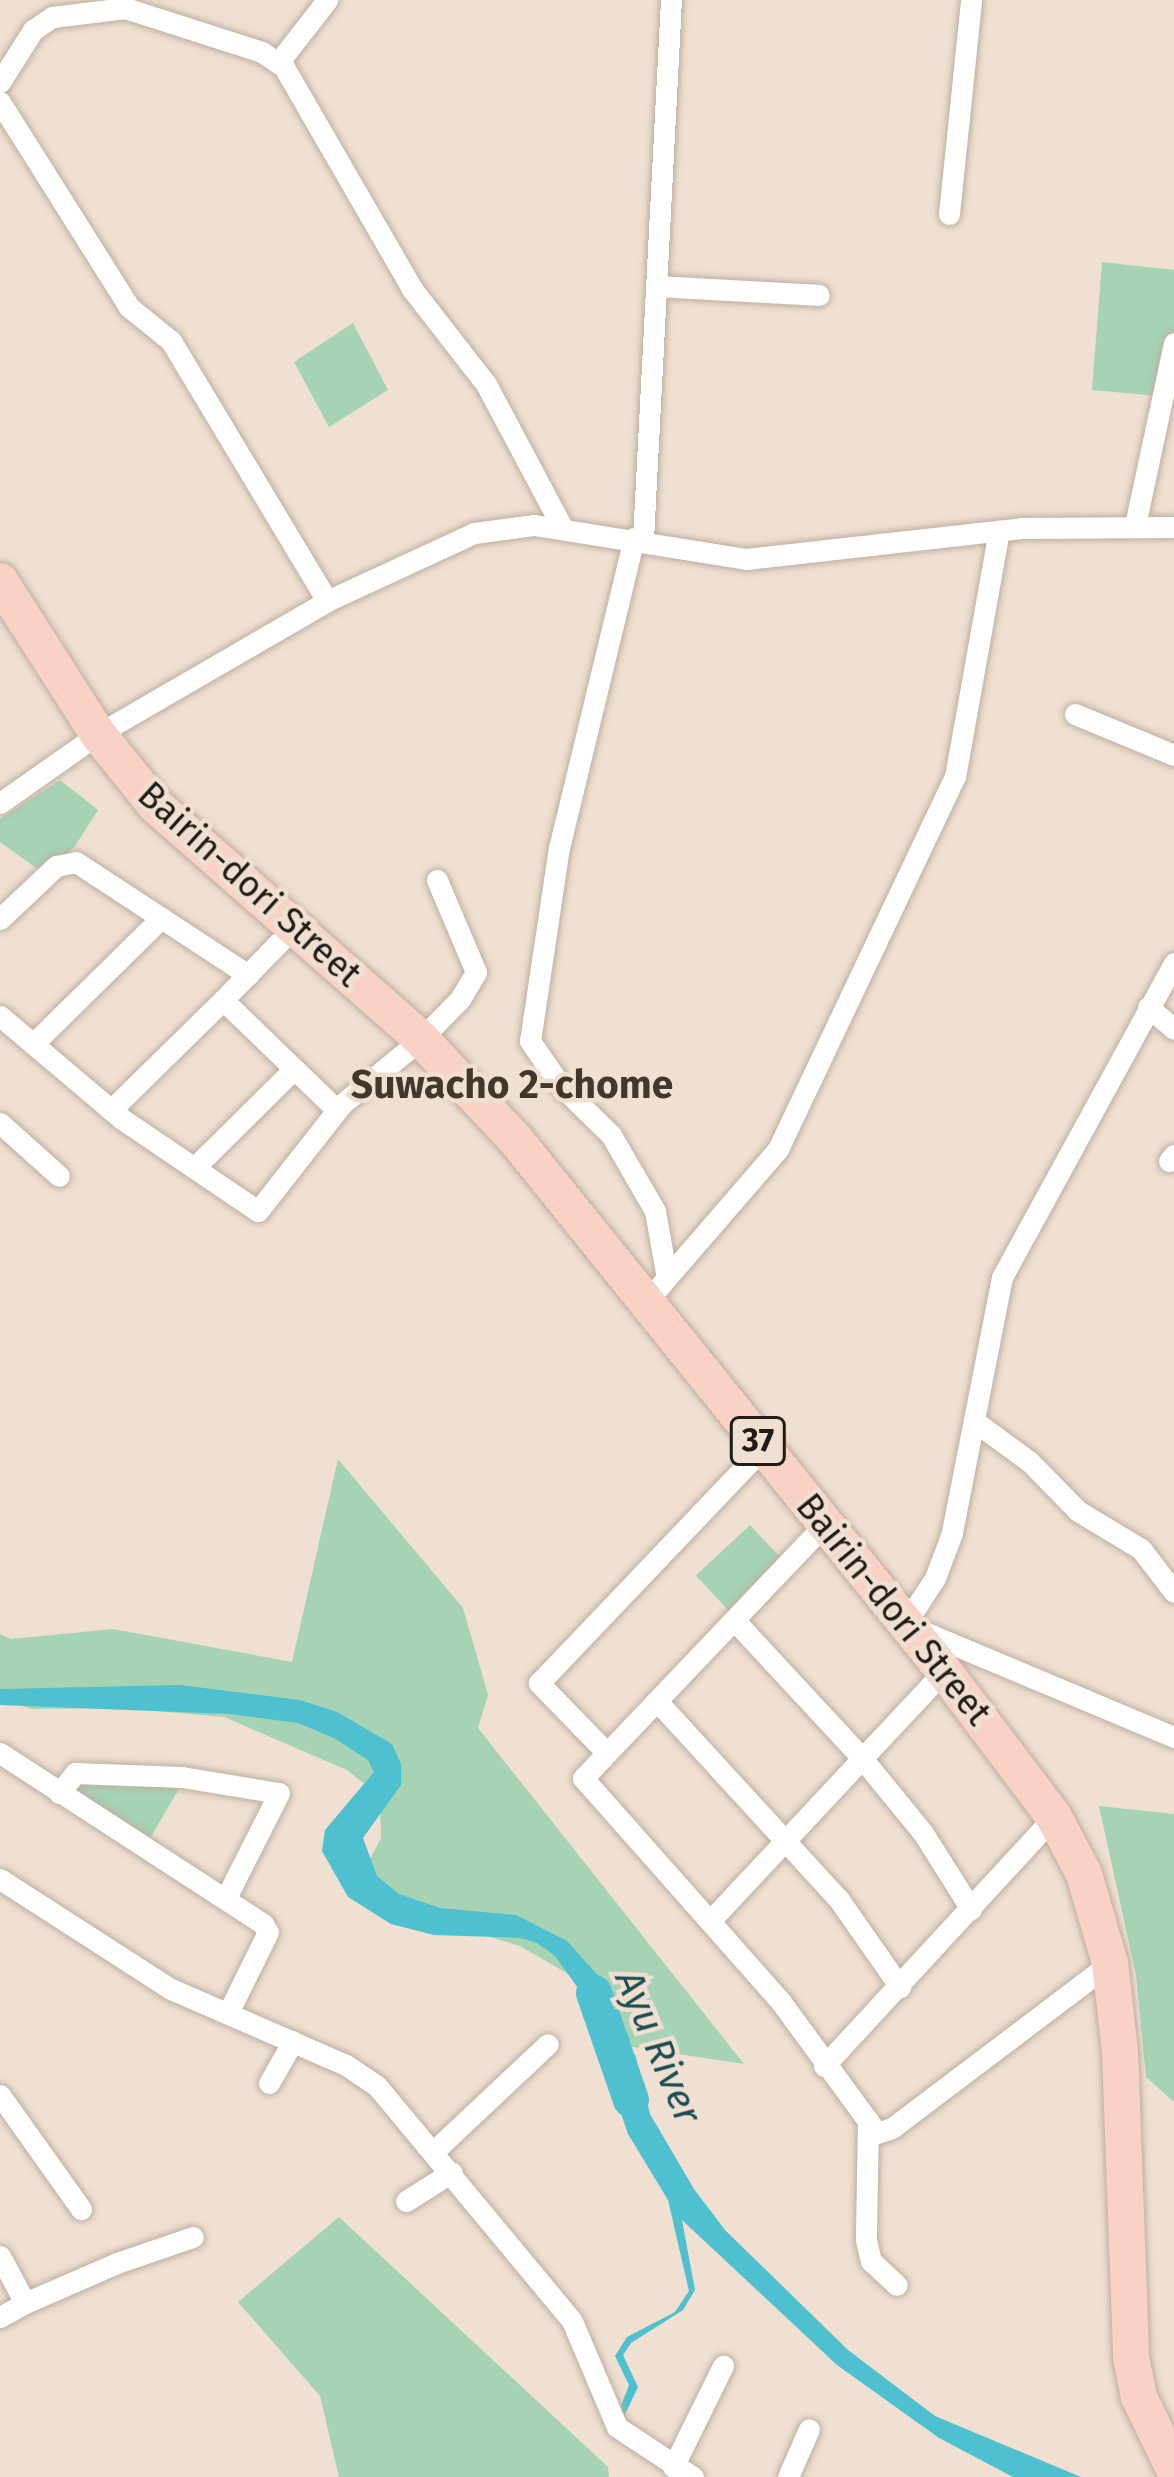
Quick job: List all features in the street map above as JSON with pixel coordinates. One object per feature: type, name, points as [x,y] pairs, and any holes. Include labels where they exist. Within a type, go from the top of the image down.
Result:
[{"type":"main road","name":"Bairin-dori Street","points":[[0,581],[98,734],[173,823],[421,1039],[656,1288],[763,1448],[944,1671],[1054,1817],[1084,1874],[1111,1963],[1120,2051],[1131,2356],[1139,2396],[1174,2469]]},
{"type":"street","points":[[278,63],[327,0]]},
{"type":"street","points":[[656,1288],[655,1211],[610,1135],[561,1086],[530,1041],[560,847],[639,538],[658,286],[671,0]]},
{"type":"street","points":[[949,214],[971,0]]},
{"type":"street","points":[[0,82],[33,30],[52,17],[130,5],[262,52],[278,63],[412,289],[486,384],[563,529]]},
{"type":"street","points":[[0,102],[129,308],[171,341],[327,601]]},
{"type":"street","points":[[658,286],[819,295]]},
{"type":"street","points":[[1135,525],[1174,343]]},
{"type":"street","points":[[0,803],[98,734],[327,601],[474,533],[534,525],[639,538],[746,559],[999,531],[1174,527]]},
{"type":"street","points":[[656,1288],[756,1181],[778,1149],[955,777],[999,531]]},
{"type":"street","points":[[1075,714],[1174,755]]},
{"type":"street","points":[[0,919],[56,866],[76,862],[248,975]]},
{"type":"street","points":[[0,1016],[111,1111],[259,1211],[337,1110],[421,1039],[460,999],[476,972],[437,880]]},
{"type":"street","points":[[33,1044],[160,918]]},
{"type":"street","points":[[111,1111],[293,928]]},
{"type":"street","points":[[1174,963],[1012,1251],[989,1330],[952,1533],[935,1578],[905,1624],[1174,1737]]},
{"type":"street","points":[[223,1000],[337,1110]]},
{"type":"street","points":[[1148,1007],[1174,1029]]},
{"type":"street","points":[[194,1168],[294,1069]]},
{"type":"street","points":[[0,1123],[59,1176]]},
{"type":"street","points":[[974,1421],[1030,1462],[1078,1511],[1142,1549],[1174,1592]]},
{"type":"street","points":[[607,1753],[539,1683],[763,1448]]},
{"type":"street","points":[[825,1524],[583,1778],[781,2002],[878,2133],[892,2128],[1111,1963]]},
{"type":"street","points":[[734,1621],[861,1757],[923,1833],[971,1909]]},
{"type":"street","points":[[710,1921],[944,1671]]},
{"type":"street","points":[[657,1701],[840,1901],[900,1987]]},
{"type":"street","points":[[0,1753],[226,1898],[268,1932],[228,2013]]},
{"type":"street","points":[[59,1793],[75,1773],[182,1777],[279,1792],[226,1898]]},
{"type":"street","points":[[824,2066],[1054,1817]]},
{"type":"street","points":[[0,1879],[171,1989],[293,2041],[377,2086],[572,2321],[617,2427],[683,2472],[723,2366]]},
{"type":"street","points":[[269,2083],[293,2041]]},
{"type":"street","points":[[434,2151],[548,2044]]},
{"type":"street","points":[[3,2107],[81,2209]]},
{"type":"street","points":[[868,2120],[866,2240],[872,2261],[897,2285]]},
{"type":"street","points":[[406,2201],[452,2172]]},
{"type":"street","points":[[0,2317],[117,2263],[193,2237]]},
{"type":"street","points":[[0,2256],[25,2303]]},
{"type":"street","points":[[788,2477],[809,2429]]},
{"type":"green space","points":[[1102,262],[1174,270],[1174,331],[1159,396],[1092,390]]},
{"type":"green space","points":[[353,323],[388,390],[329,427],[294,362]]},
{"type":"green space","points":[[60,780],[98,810],[75,846],[46,875],[0,842],[0,819]]},
{"type":"green space","points":[[338,1459],[463,1608],[488,1695],[478,1728],[744,2064],[619,2045],[600,2009],[570,1975],[520,1946],[461,1928],[361,1876],[381,1838],[380,1796],[347,1770],[224,1717],[122,1708],[32,1709],[0,1699],[0,1634],[11,1639],[113,1629],[292,1662]]},
{"type":"green space","points":[[750,1525],[785,1563],[731,1613],[696,1575]]},
{"type":"green space","points":[[75,1773],[186,1777],[145,1847],[59,1793]]},
{"type":"green space","points":[[1099,1806],[1174,1814],[1174,2102],[1146,2077],[1136,1975]]},
{"type":"green space","points":[[339,2217],[608,2467],[609,2477],[339,2477],[320,2396],[238,2302]]},
{"type":"water","points":[[180,1685],[300,1700],[337,1712],[392,1744],[401,1764],[401,1785],[363,1838],[377,1876],[399,1894],[440,1908],[516,1915],[567,1941],[603,1981],[630,2040],[595,2036],[583,1995],[555,1956],[537,1943],[521,1938],[434,1935],[391,1924],[348,1897],[322,1851],[325,1830],[374,1772],[368,1760],[334,1738],[298,1723],[230,1714],[0,1705],[0,1689]]},
{"type":"water","points":[[600,2052],[635,2054],[650,2114],[694,2189],[725,2230],[848,2350],[935,2416],[1081,2477],[1013,2477],[939,2438],[837,2365],[682,2220],[695,2290],[683,2310],[631,2343],[623,2355],[638,2387],[622,2421],[618,2413],[629,2385],[615,2356],[627,2337],[675,2312],[689,2291],[668,2200],[628,2134]]},
{"type":"waterway","name":"Ayu River","points":[[594,1993],[631,2100]]},
{"type":"district","name":"Suwacho 2-chome","points":[[512,1085]]}]
